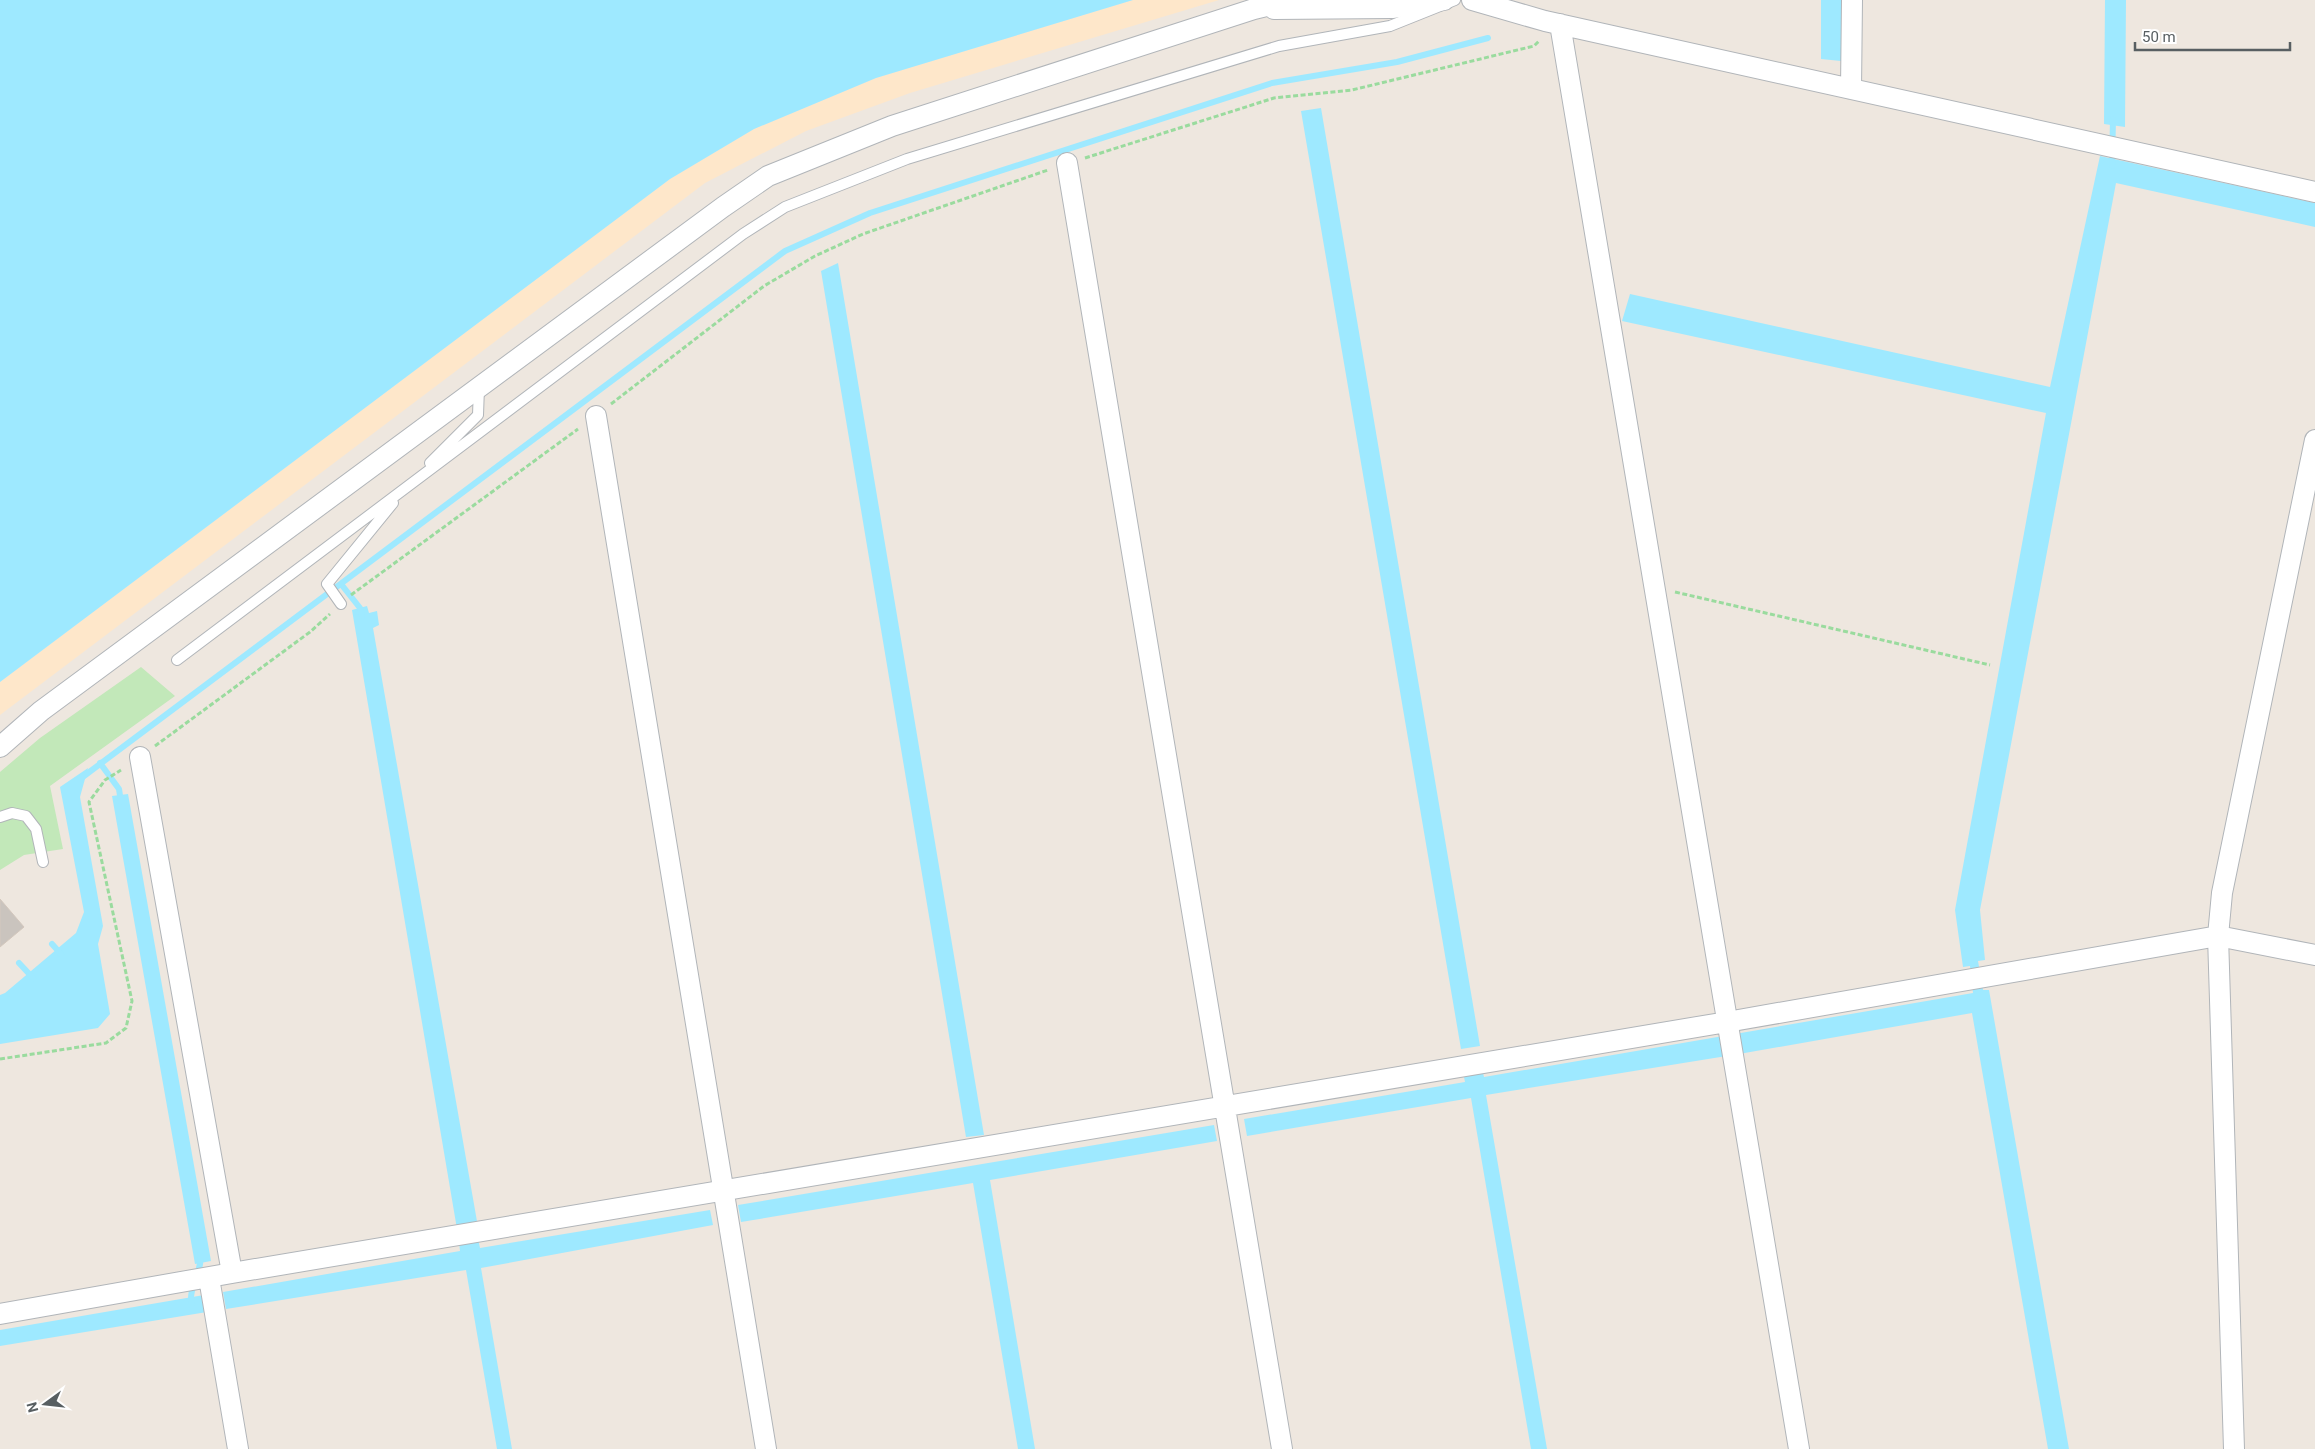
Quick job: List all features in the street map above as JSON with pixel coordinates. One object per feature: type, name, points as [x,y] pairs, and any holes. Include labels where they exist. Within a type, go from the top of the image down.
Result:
[{"type":"street","points":[[0,747],[41,711],[715,212],[768,176],[892,126],[1254,10],[1291,0]]},
{"type":"street","points":[[1254,10],[1392,8],[1444,0]]},
{"type":"street","points":[[1472,0],[1560,24],[2315,192]]},
{"type":"street","points":[[1851,89],[1852,0]]},
{"type":"street","points":[[1560,24],[1799,1449]]},
{"type":"street","points":[[1067,163],[1282,1449]]},
{"type":"street","points":[[596,416],[766,1449]]},
{"type":"street","points":[[2234,1449],[2218,936],[2224,883],[2315,440]]},
{"type":"street","points":[[140,757],[232,1273]]},
{"type":"street","points":[[0,1314],[205,1288],[232,1273],[1727,1022],[2218,936],[2315,955]]},
{"type":"street","points":[[205,1288],[238,1449]]},
{"type":"lane","points":[[177,660],[743,234],[784,207],[926,153],[1279,46],[1390,26],[1455,0]]},
{"type":"lane","points":[[341,604],[327,584],[404,490],[478,415],[479,387]]},
{"type":"lane","points":[[0,817],[12,814],[26,816],[36,829],[43,862]]},
{"type":"path","points":[[354,592],[596,416]]},
{"type":"path","points":[[1654,588],[1990,665]]},
{"type":"path","points":[[0,1059],[106,1043],[126,1028],[132,1001],[89,802],[105,780],[140,757],[310,632],[341,604]]},
{"type":"green space","points":[[141,667],[175,696],[50,786],[63,849],[24,855],[0,870],[0,772],[40,738]]},
{"type":"sand","points":[[1133,0],[1219,0],[910,93],[806,131],[705,183],[0,715],[0,682],[670,179],[754,129],[876,78]]},
{"type":"water","points":[[0,0],[1133,0],[876,78],[754,129],[670,179],[0,682]]},
{"type":"water","points":[[1821,0],[1842,0],[1841,61],[1821,59]]},
{"type":"water","points":[[2105,0],[2126,0],[2125,127],[2104,124]]},
{"type":"water","points":[[1321,108],[1480,1046],[1461,1049],[1301,111]]},
{"type":"water","points":[[2100,156],[2315,203],[2315,227],[2116,183],[1980,910],[1985,960],[1978,961],[1983,990],[1989,990],[2069,1449],[2048,1449],[1972,1013],[1739,1054],[1486,1095],[1547,1449],[1531,1449],[1471,1098],[1247,1136],[1244,1119],[1465,1082],[1464,1077],[1483,1073],[1484,1077],[1973,993],[1970,966],[1963,967],[1955,910],[2046,413],[1622,321],[1630,294],[2050,387]]},
{"type":"water","points":[[838,263],[984,1135],[966,1137],[821,271]]},
{"type":"water","points":[[367,606],[369,613],[377,611],[379,625],[373,628],[478,1227],[457,1229],[352,610]]},
{"type":"water","points":[[88,768],[80,797],[103,926],[98,944],[110,1014],[98,1028],[0,1044],[0,995],[5,993],[76,933],[84,912],[60,787]]},
{"type":"water","points":[[128,794],[211,1261],[195,1264],[112,796]]},
{"type":"water","points":[[1214,1125],[1217,1141],[990,1180],[1035,1449],[1018,1449],[973,1183],[741,1222],[738,1205]]},
{"type":"water","points":[[710,1210],[713,1225],[481,1268],[512,1449],[497,1449],[466,1270],[226,1309],[223,1292],[460,1251],[459,1242],[478,1239],[480,1248]]},
{"type":"water","points":[[204,1295],[207,1312],[0,1346],[0,1330]]},
{"type":"building","points":[[0,899],[24,927],[0,947]]},
{"type":"waterway","points":[[80,779],[785,251],[870,213],[1272,83],[1397,62],[1488,38]]},
{"type":"waterway","points":[[2112,166],[2113,119]]},
{"type":"waterway","points":[[341,584],[360,608],[362,616]]},
{"type":"waterway","points":[[100,763],[119,789],[121,802]]},
{"type":"waterway","points":[[52,944],[61,954]]},
{"type":"waterway","points":[[19,963],[33,978]]},
{"type":"waterway","points":[[192,1305],[191,1299],[199,1268],[200,1255]]}]
